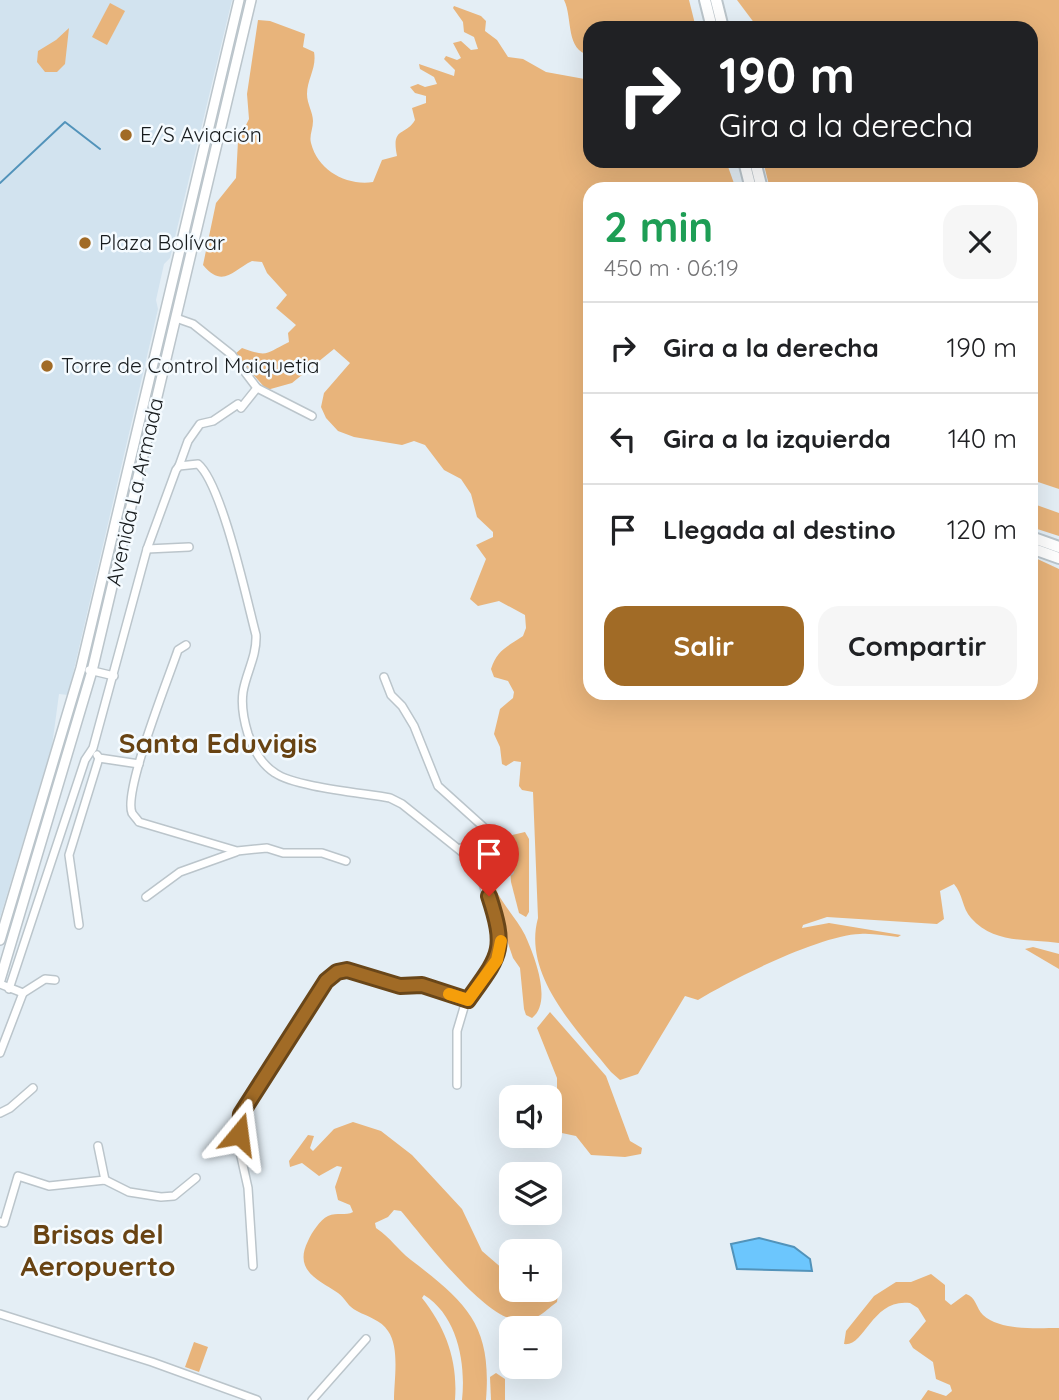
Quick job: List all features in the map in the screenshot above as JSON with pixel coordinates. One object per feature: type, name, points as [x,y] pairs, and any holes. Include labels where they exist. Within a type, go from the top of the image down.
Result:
[{"type":"highway","points":[[705,0],[710,21]]},
{"type":"highway","points":[[716,0],[721,21]]},
{"type":"highway","points":[[1038,540],[1059,547]]},
{"type":"highway","points":[[1038,550],[1059,558]]},
{"type":"main road","name":"Avenida La Armada","points":[[0,940],[81,668],[239,0]]},
{"type":"main road","name":"Avenida La Armada","points":[[0,982],[92,671],[251,0]]},
{"type":"street","points":[[176,318],[193,324],[232,355],[257,388],[312,416]]},
{"type":"street","points":[[9,989],[85,760],[93,748],[146,549],[188,441],[200,424],[213,421],[237,404],[241,408],[257,388]]},
{"type":"street","points":[[179,466],[198,464],[203,468],[227,531],[256,635],[255,652],[243,693],[242,709],[252,746],[263,763],[277,775],[294,780],[390,798],[411,810],[461,848],[477,864],[501,941],[497,960],[468,1000],[457,1031],[457,1085]]},
{"type":"street","points":[[146,549],[190,547]]},
{"type":"street","points":[[186,645],[178,650],[139,764],[132,807],[139,822],[237,851]]},
{"type":"street","points":[[81,668],[114,676]]},
{"type":"street","points":[[384,677],[391,695],[402,706],[414,726],[438,786],[499,841],[507,852],[509,872],[500,873],[493,862],[477,849],[461,848]]},
{"type":"street","points":[[79,925],[69,855],[99,758],[93,748]]},
{"type":"street","points":[[99,758],[139,764]]},
{"type":"street","points":[[146,897],[180,872],[237,851],[267,848],[284,853],[322,853],[346,861]]},
{"type":"street","points":[[253,1266],[248,1188],[240,1152],[241,1114],[326,981],[337,972],[347,970],[400,986],[422,985],[468,1000]]},
{"type":"street","points":[[0,1053],[23,993],[45,979],[55,980]]},
{"type":"street","points":[[0,982],[9,989],[23,993]]},
{"type":"street","points":[[0,1113],[33,1088]]},
{"type":"street","points":[[98,1146],[105,1180]]},
{"type":"street","points":[[0,1222],[4,1223],[18,1176],[49,1186],[105,1180],[125,1190],[161,1197],[173,1196],[196,1178]]},
{"type":"street","points":[[0,1314],[152,1362],[257,1400]]},
{"type":"street","points":[[312,1400],[366,1339]]},
{"type":"shaded area","points":[[0,0],[232,0],[170,258],[164,264],[156,300],[158,309],[68,695],[59,694],[52,746],[0,918]]},
{"type":"shaded area","points":[[564,0],[689,0],[694,21],[583,21],[583,52],[573,41]]},
{"type":"shaded area","points":[[737,0],[1059,0],[1059,489],[1038,482],[1038,182],[768,182],[765,168],[1038,168],[1038,21],[753,21]]},
{"type":"shaded area","points":[[110,3],[125,11],[107,45],[92,37]]},
{"type":"shaded area","points":[[454,6],[481,16],[486,21],[485,31],[497,40],[508,57],[523,59],[546,72],[583,79],[583,168],[728,168],[734,182],[583,182],[583,700],[1038,700],[1038,559],[1059,569],[1059,943],[1012,939],[980,927],[966,910],[954,884],[940,891],[944,919],[937,924],[827,917],[803,925],[802,928],[829,923],[901,935],[843,936],[754,970],[698,1000],[685,996],[638,1074],[620,1080],[583,1039],[556,1001],[538,961],[535,940],[538,918],[533,792],[522,790],[519,786],[521,762],[514,761],[506,766],[502,764],[500,747],[494,734],[500,709],[513,698],[514,692],[508,681],[494,677],[491,669],[500,653],[523,636],[526,628],[525,615],[499,601],[478,606],[470,599],[486,559],[476,545],[493,537],[493,532],[477,517],[471,494],[461,479],[444,470],[425,445],[414,441],[402,445],[354,437],[338,431],[326,418],[321,407],[324,393],[350,363],[334,349],[292,383],[267,390],[235,354],[242,348],[267,353],[289,342],[288,333],[296,325],[276,308],[287,295],[267,273],[262,262],[252,261],[222,277],[216,276],[203,265],[216,203],[236,178],[238,141],[249,119],[247,94],[258,20],[270,21],[305,34],[303,47],[314,52],[307,94],[313,118],[311,143],[327,169],[344,179],[363,183],[373,182],[382,160],[397,156],[397,136],[415,120],[412,108],[426,103],[426,96],[415,93],[410,87],[437,84],[434,77],[420,69],[419,64],[454,76],[455,70],[444,59],[446,56],[457,60],[461,58],[453,43],[461,41],[471,50],[478,49],[474,37],[464,32],[463,22]]},
{"type":"shaded area","points":[[69,28],[65,64],[57,72],[45,72],[37,62],[38,51]]},
{"type":"shaded area","points":[[1038,506],[1059,513],[1059,536],[1038,529]]},
{"type":"shaded area","points":[[525,832],[529,839],[529,912],[526,917],[519,913],[511,882],[508,836]]},
{"type":"shaded area","points":[[479,857],[490,868],[498,894],[525,935],[537,966],[541,1001],[532,1018],[526,1015],[524,1009],[520,968],[513,958]]},
{"type":"shaded area","points":[[1033,947],[1059,954],[1059,969],[1025,949]]},
{"type":"shaded area","points":[[550,1012],[606,1076],[630,1141],[642,1148],[641,1154],[625,1157],[591,1155],[576,1136],[562,1133],[562,1085],[557,1085],[557,1078],[537,1028]]},
{"type":"shaded area","points":[[353,1122],[381,1131],[412,1155],[462,1209],[482,1251],[499,1266],[499,1302],[557,1302],[539,1316],[504,1316],[473,1293],[456,1276],[401,1211],[394,1210],[388,1217],[375,1223],[376,1228],[406,1256],[447,1289],[472,1318],[485,1353],[486,1400],[462,1400],[461,1356],[452,1328],[436,1304],[424,1295],[422,1298],[438,1321],[449,1346],[455,1400],[394,1400],[395,1355],[388,1331],[378,1321],[351,1307],[341,1295],[316,1279],[306,1267],[304,1251],[319,1223],[331,1215],[353,1212],[350,1205],[338,1200],[335,1187],[342,1167],[337,1166],[319,1176],[302,1163],[290,1167],[289,1161],[308,1135],[314,1136],[310,1148],[313,1151],[334,1129]]},
{"type":"shaded area","points":[[931,1274],[945,1285],[945,1300],[951,1305],[966,1294],[972,1298],[983,1315],[999,1324],[1019,1328],[1059,1328],[1059,1400],[921,1400],[928,1390],[946,1396],[952,1391],[950,1385],[936,1379],[933,1362],[913,1348],[909,1341],[926,1321],[918,1308],[910,1303],[897,1303],[887,1308],[858,1338],[844,1344],[846,1331],[874,1296],[896,1282],[911,1282]]},
{"type":"shaded area","points":[[194,1342],[208,1347],[199,1372],[185,1367]]},
{"type":"shaded area","points":[[496,1373],[499,1379],[505,1379],[505,1400],[491,1400],[490,1377]]},
{"type":"water","points":[[759,1238],[794,1247],[810,1259],[812,1271],[737,1269],[731,1244]]},
{"type":"waterway","points":[[0,183],[65,122],[100,149]]},
{"type":"slow traffic","points":[[449,994],[468,1000],[497,960],[501,941]]},
{"type":"place","name":"E/S Aviación","points":[[126,135]]},
{"type":"place","name":"Plaza Bolívar","points":[[85,243]]},
{"type":"place","name":"Torre de Control Maiquetia","points":[[47,366]]},
{"type":"district","name":"Santa Eduvigis","points":[[218,743]]},
{"type":"district","name":"Brisas del Aeropuerto","points":[[98,1250]]},
{"type":"route","points":[[239,1134],[241,1114],[254,1092],[326,981],[337,972],[347,970],[400,986],[422,985],[468,1000],[497,960],[501,941],[489,896]]}]
